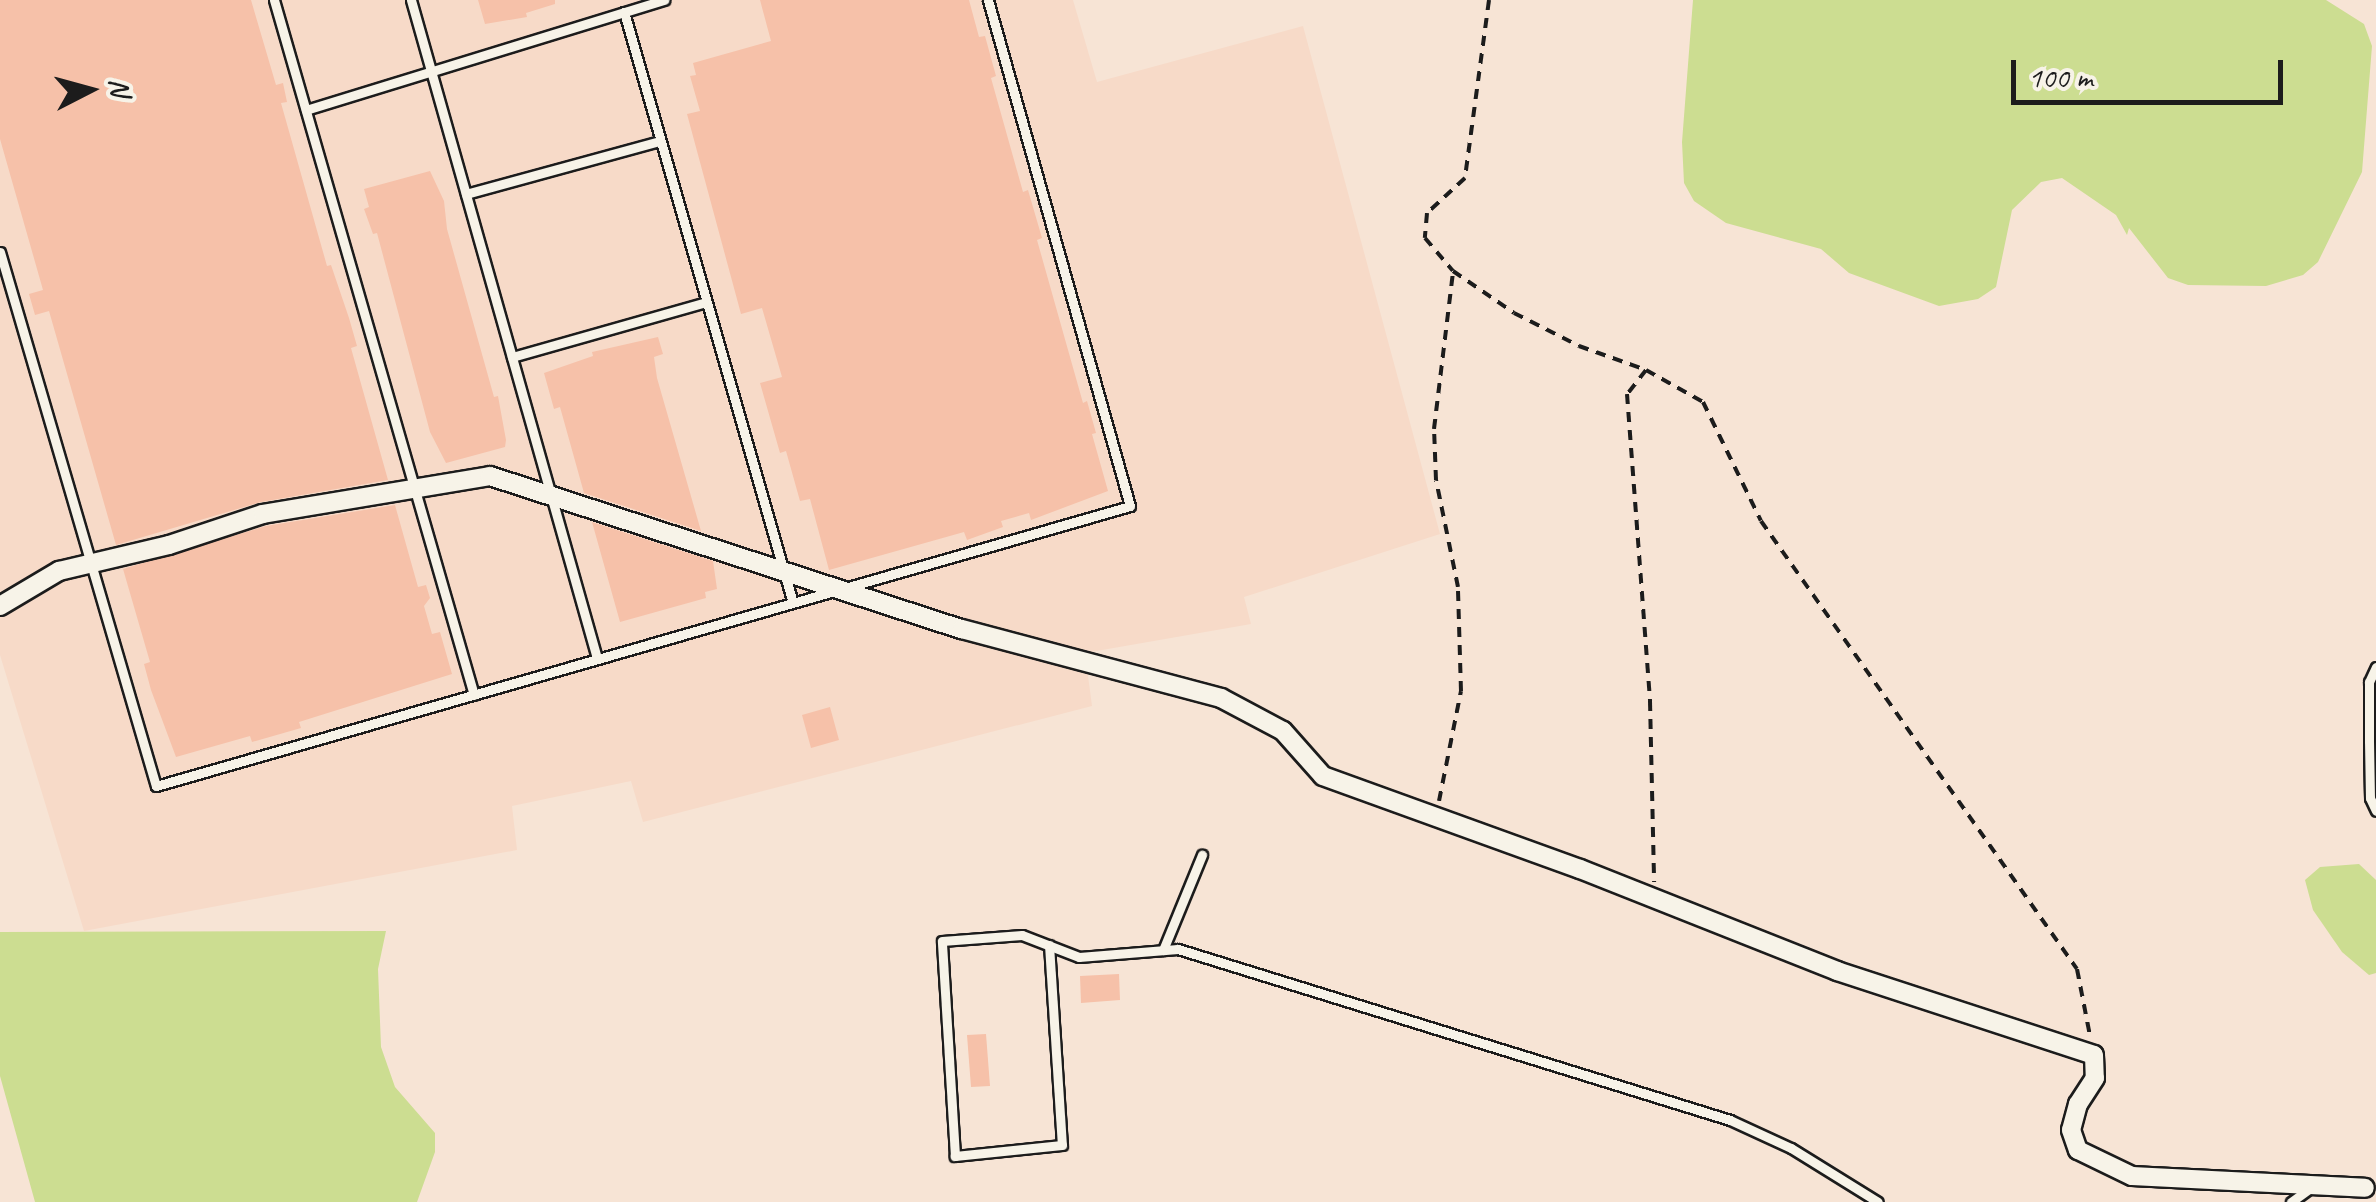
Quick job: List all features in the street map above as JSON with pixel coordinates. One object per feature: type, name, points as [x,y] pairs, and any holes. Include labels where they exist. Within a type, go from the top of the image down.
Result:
[{"type":"street","points":[[0,606],[59,570],[169,545],[263,514],[490,476],[962,629],[1221,698],[1284,731],[1324,776],[1837,971],[2094,1055],[2096,1078],[2078,1104],[2072,1130],[2078,1150],[2132,1176],[2370,1187]]},
{"type":"street","points":[[2347,1202],[2370,1187]]},
{"type":"lane","points":[[274,0],[474,695]]},
{"type":"lane","points":[[411,0],[597,658]]},
{"type":"lane","points":[[306,110],[664,0]]},
{"type":"lane","points":[[0,252],[156,786],[792,600],[1130,506],[988,0]]},
{"type":"lane","points":[[624,12],[792,600]]},
{"type":"lane","points":[[466,194],[660,140]]},
{"type":"lane","points":[[512,357],[706,302]]},
{"type":"lane","points":[[2376,667],[2370,682],[2369,741],[2370,798],[2376,811]]},
{"type":"lane","points":[[1163,950],[1202,855]]},
{"type":"lane","points":[[1049,945],[1062,1145],[954,1156],[942,941],[1022,935],[1049,945],[1079,957],[1178,948],[1730,1120],[1792,1148],[1878,1202]]},
{"type":"lane","points":[[2290,1202],[2314,1186]]},
{"type":"path","points":[[1489,0],[1465,178],[1427,214],[1425,238],[1453,271],[1514,313],[1579,346],[1646,370],[1703,402],[1761,521],[2076,968],[2094,1055]]},
{"type":"path","points":[[1436,817],[1461,691],[1458,587],[1436,480],[1434,428],[1453,271]]},
{"type":"path","points":[[1646,370],[1626,394],[1650,700],[1656,899]]},
{"type":"shaded area","points":[[0,0],[1073,0],[1097,82],[1303,26],[1440,534],[1244,597],[1251,624],[1085,653],[1092,706],[643,822],[631,781],[512,806],[517,850],[84,931],[0,655]]},
{"type":"green space","points":[[1693,0],[2326,0],[2364,24],[2372,46],[2362,172],[2318,262],[2303,275],[2266,286],[2188,285],[2168,278],[2129,228],[2127,235],[2116,215],[2062,178],[2041,182],[2012,210],[1996,287],[1978,299],[1939,306],[1849,273],[1821,249],[1726,223],[1694,201],[1684,183],[1682,142]]},
{"type":"green space","points":[[2359,864],[2376,880],[2376,973],[2369,975],[2342,952],[2313,910],[2305,880],[2320,867]]},
{"type":"green space","points":[[386,931],[378,969],[381,1047],[395,1087],[435,1133],[435,1152],[417,1202],[35,1202],[0,1076],[0,932]]},
{"type":"building","points":[[0,0],[251,0],[276,85],[283,83],[287,102],[281,103],[327,266],[331,265],[357,346],[351,348],[388,480],[261,502],[116,545],[49,311],[35,315],[29,294],[43,290],[0,139]]},
{"type":"building","points":[[478,0],[555,0],[555,4],[526,13],[527,17],[485,24]]},
{"type":"building","points":[[760,0],[969,0],[979,37],[985,36],[996,76],[991,78],[1023,192],[1028,190],[1042,238],[1037,240],[1083,403],[1087,401],[1108,491],[1031,520],[1029,513],[1001,521],[1003,527],[967,540],[964,532],[829,570],[810,499],[800,501],[786,451],[780,453],[760,383],[782,377],[762,308],[741,314],[687,114],[700,111],[690,76],[696,75],[693,63],[771,41]]},
{"type":"building","points":[[430,171],[444,201],[447,229],[494,397],[498,396],[506,440],[505,447],[446,463],[430,432],[377,233],[373,234],[364,209],[369,207],[364,189]]},
{"type":"building","points":[[658,337],[663,354],[654,357],[657,378],[701,531],[584,493],[560,407],[554,409],[544,373],[593,356],[592,352]]},
{"type":"building","points":[[395,505],[418,587],[426,585],[430,598],[424,606],[432,634],[440,632],[452,674],[299,722],[301,728],[252,742],[250,736],[176,757],[151,690],[144,664],[150,662],[123,569],[266,526]]},
{"type":"building","points":[[592,522],[713,561],[717,589],[705,592],[706,598],[620,622]]},
{"type":"building","points":[[830,707],[839,740],[811,748],[802,715]]},
{"type":"building","points":[[1119,974],[1120,1000],[1081,1003],[1080,976]]},
{"type":"building","points":[[986,1034],[990,1086],[971,1087],[967,1035]]}]
